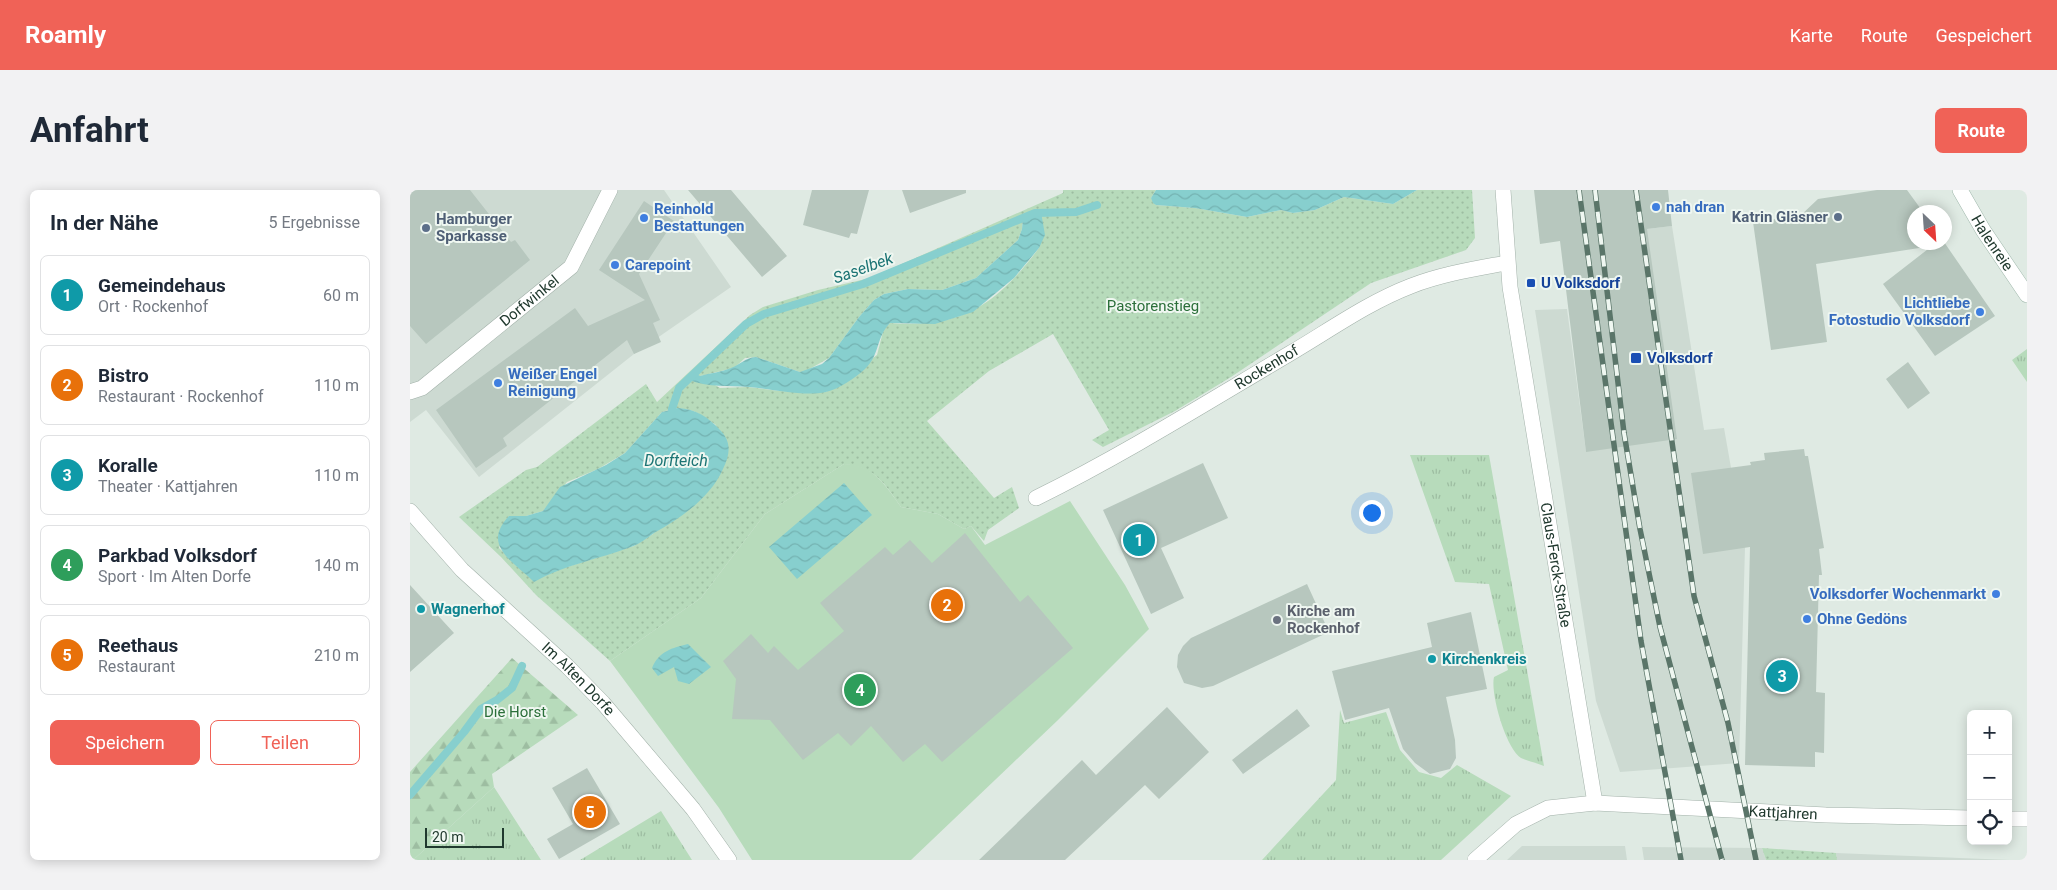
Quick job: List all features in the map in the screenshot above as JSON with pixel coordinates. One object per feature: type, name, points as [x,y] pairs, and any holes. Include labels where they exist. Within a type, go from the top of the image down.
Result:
[{"type":"street","name":"Dorfwinkel","points":[[410,402],[416,390],[571,267],[610,190]]},
{"type":"street","name":"Claus-Ferck-Straße","points":[[1503,190],[1506,263],[1596,803]]},
{"type":"street","name":"Halenreie","points":[[1960,190],[1983,230],[2027,295]]},
{"type":"street","name":"Rockenhof","points":[[1036,498],[1073,480],[1197,408],[1324,333],[1360,309],[1413,286],[1451,273],[1506,263]]},
{"type":"street","name":"Im Alten Dorfe","points":[[410,511],[462,570],[555,655],[609,710],[693,809],[729,860]]},
{"type":"street","name":"Kattjahren","points":[[1596,803],[1826,815],[1967,818]]},
{"type":"street","points":[[1475,860],[1516,824],[1548,808],[1596,803]]},
{"type":"street","points":[[2012,819],[2027,819]]},
{"type":"shaded area","points":[[410,190],[664,190],[731,287],[634,354],[479,477],[426,410],[410,422]]},
{"type":"shaded area","points":[[1672,226],[1704,430],[1724,428],[1745,547],[1739,763],[1620,772],[1596,701],[1535,310],[1567,309],[1586,452],[1647,229]]},
{"type":"shaded area","points":[[1522,846],[1625,846],[1627,860],[1507,860]]},
{"type":"shaded area","points":[[1642,847],[1762,848],[1766,860],[1644,860]]},
{"type":"shaded area","points":[[1836,853],[2010,860],[1837,860]]},
{"type":"green space","name":"Pastorenstieg","points":[[1063,190],[1156,190],[1151,198],[1156,205],[1195,208],[1247,217],[1281,210],[1293,213],[1315,210],[1344,197],[1393,204],[1417,190],[1472,190],[1475,238],[1466,250],[1371,283],[1231,377],[1175,411],[1103,447],[1092,440],[1109,430],[1053,334],[989,371],[927,421],[994,498],[1012,487],[1019,508],[988,530],[984,541],[971,526],[964,529],[938,514],[901,507],[878,478],[864,469],[844,464],[765,514],[701,598],[610,661],[536,595],[501,557],[459,517],[526,470],[537,467],[646,384],[657,402],[750,315],[763,307],[818,290],[870,278],[1063,193]],"holes":[[[1041,212],[1039,248],[1008,284],[992,298],[976,309],[958,317],[938,322],[915,324],[890,323],[884,328],[877,355],[826,392],[779,391],[748,387],[720,388],[700,376],[734,368],[745,358],[756,357],[800,372],[806,371],[829,358],[874,300],[884,294],[908,289],[942,290],[976,278],[1018,240],[1022,229],[1023,217]],[[672,409],[691,410],[716,425],[653,534],[634,546],[554,571],[534,581],[499,548],[509,516],[526,516],[543,511],[567,482],[598,469],[625,453],[662,412]]]},
{"type":"green space","points":[[2027,349],[2027,382],[2012,360]]},
{"type":"green space","points":[[1410,455],[1489,455],[1544,766],[1521,758],[1515,753],[1505,733],[1500,720],[1493,685],[1494,677],[1508,670],[1489,584],[1455,582]]},
{"type":"green space","points":[[844,464],[854,465],[871,472],[884,484],[901,507],[938,514],[964,529],[971,526],[985,545],[1070,501],[1125,585],[1149,629],[1058,720],[911,860],[752,860],[719,808],[610,661],[701,598],[765,514]]},
{"type":"green space","name":"Die Horst","points":[[512,658],[578,715],[492,774],[494,787],[413,860],[410,860],[410,772]]},
{"type":"green space","points":[[1340,710],[1344,723],[1386,712],[1400,750],[1419,772],[1441,778],[1457,765],[1511,796],[1441,860],[1262,860],[1336,780]]},
{"type":"green space","points":[[494,787],[541,860],[413,860]]},
{"type":"green space","points":[[661,811],[692,860],[580,860]]},
{"type":"green space","points":[[1762,848],[1836,853],[1837,860],[1766,860]]},
{"type":"water","points":[[1156,190],[1417,190],[1393,204],[1344,197],[1315,210],[1293,213],[1281,210],[1247,217],[1195,208],[1156,205],[1151,198]]},
{"type":"water","points":[[1041,212],[1045,235],[1039,248],[1014,278],[973,312],[935,324],[890,323],[882,334],[870,364],[847,383],[826,392],[808,394],[712,385],[689,380],[695,373],[700,376],[724,371],[756,357],[800,372],[822,364],[829,358],[874,300],[884,294],[908,289],[942,290],[976,278],[1018,240],[1022,229],[1023,217]]},
{"type":"water","name":"Dorfteich","points":[[678,408],[696,412],[706,418],[727,439],[729,448],[723,469],[703,498],[674,521],[634,546],[569,567],[534,582],[509,560],[499,545],[498,536],[501,527],[509,516],[526,516],[543,511],[560,487],[606,465],[625,453],[662,412]]},
{"type":"water","points":[[844,483],[872,515],[797,579],[769,547]]},
{"type":"water","points":[[688,644],[711,667],[689,684],[678,681],[674,667],[658,676],[652,668],[658,658],[671,649]]},
{"type":"building","points":[[410,190],[470,190],[511,242],[515,240],[530,260],[426,344],[410,326]]},
{"type":"building","points":[[688,190],[731,190],[787,256],[762,277]]},
{"type":"building","points":[[812,190],[869,190],[857,234],[851,233],[849,238],[803,225]]},
{"type":"building","points":[[902,190],[966,190],[966,193],[910,213]]},
{"type":"building","points":[[1534,190],[1668,190],[1672,226],[1647,229],[1677,439],[1586,452],[1560,241],[1540,244]]},
{"type":"building","points":[[1877,190],[1907,190],[1918,205],[1907,205],[1907,250],[1816,264],[1827,342],[1771,350],[1753,222],[1800,216],[1818,199]]},
{"type":"building","points":[[644,201],[674,221],[639,274],[660,320],[653,323],[661,342],[634,354],[627,340],[503,438],[507,446],[476,468],[436,410],[575,308],[588,326],[645,300],[599,270]]},
{"type":"building","points":[[1927,250],[1950,250],[1995,316],[1935,356],[1883,284]]},
{"type":"building","points":[[1908,362],[1930,393],[1908,409],[1886,379]]},
{"type":"building","points":[[1804,449],[1805,456],[1808,456],[1824,548],[1819,549],[1822,575],[1819,575],[1816,692],[1825,693],[1824,753],[1815,752],[1815,767],[1745,765],[1750,547],[1703,554],[1691,473],[1751,465],[1750,462],[1765,460],[1764,453]]},
{"type":"building","points":[[1203,463],[1228,518],[1161,548],[1184,598],[1151,614],[1103,510]]},
{"type":"building","points":[[965,533],[1020,602],[1028,595],[1073,648],[942,762],[925,744],[903,762],[871,726],[851,746],[838,733],[803,760],[770,720],[732,719],[736,679],[723,661],[751,634],[768,653],[774,646],[798,670],[844,631],[820,603],[885,547],[893,555],[910,540],[932,563]]},
{"type":"building","name":"Kirche am Rockenhof","points":[[1307,584],[1329,632],[1213,686],[1202,688],[1184,683],[1177,667],[1178,655],[1191,638]]},
{"type":"building","name":"Wagnerhof","points":[[410,585],[454,633],[410,672]]},
{"type":"building","name":"Kirchenkreis","points":[[1471,612],[1487,689],[1446,697],[1455,740],[1456,758],[1450,769],[1430,774],[1415,763],[1403,749],[1389,708],[1345,720],[1332,671],[1432,647],[1427,623]]},
{"type":"building","points":[[1167,707],[1209,752],[1159,799],[1145,785],[1065,860],[979,860],[1082,760],[1096,775]]},
{"type":"building","points":[[1297,709],[1310,726],[1243,774],[1232,760]]},
{"type":"building","points":[[587,768],[620,824],[559,859],[547,839],[573,824],[552,788]]},
{"type":"waterway","name":"Saselbek","points":[[672,409],[679,388],[746,324],[764,314],[863,284],[1035,213],[1076,212],[1097,205]]},
{"type":"waterway","name":"Saselbek","points":[[410,795],[464,732],[481,709],[497,700],[512,688],[522,666]]},
{"type":"railway","points":[[1579,190],[1641,641],[1681,860]]},
{"type":"railway","points":[[1595,190],[1624,433],[1640,529],[1660,627],[1722,860]]},
{"type":"railway","points":[[1636,190],[1694,596],[1728,723],[1756,860]]},
{"type":"place","name":"nah dran","points":[[1656,207]]},
{"type":"place","name":"Katrin Gläsner","points":[[1838,217]]},
{"type":"place","name":"Reinhold Bestattungen","points":[[644,218]]},
{"type":"place","name":"Hamburger Sparkasse","points":[[426,228]]},
{"type":"place","name":"Carepoint","points":[[615,265]]},
{"type":"place","name":"U Volksdorf","points":[[1531,283]]},
{"type":"place","name":"Lichtliebe Fotostudio Volksdorf","points":[[1980,312]]},
{"type":"place","name":"Volksdorf","points":[[1636,358]]},
{"type":"place","name":"Weißer Engel Reinigung","points":[[498,383]]},
{"type":"place","name":"Gemeindehaus","points":[[1139,540]]},
{"type":"place","name":"Volksdorfer Wochenmarkt","points":[[1996,594]]},
{"type":"place","name":"Bistro","points":[[947,605]]},
{"type":"place","name":"Wagnerhof","points":[[421,609]]},
{"type":"place","name":"Ohne Gedöns","points":[[1807,619]]},
{"type":"place","name":"Kirche am Rockenhof","points":[[1277,620]]},
{"type":"place","name":"Kirchenkreis","points":[[1432,659]]},
{"type":"place","name":"Koralle","points":[[1782,676]]},
{"type":"place","name":"Parkbad Volksdorf","points":[[860,690]]},
{"type":"place","name":"Reethaus","points":[[590,812]]}]
